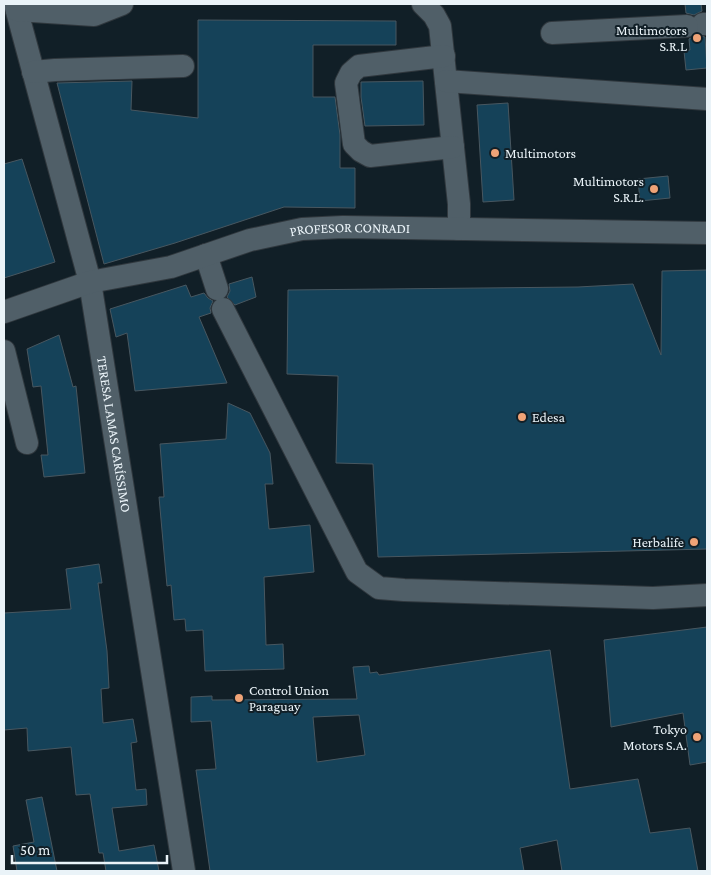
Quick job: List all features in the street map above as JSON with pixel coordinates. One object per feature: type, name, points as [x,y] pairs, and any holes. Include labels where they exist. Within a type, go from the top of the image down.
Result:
[{"type":"street","points":[[16,7],[94,15],[122,4]]},
{"type":"street","points":[[423,4],[434,15],[440,26],[459,204],[459,228]]},
{"type":"street","name":"TERESA LAMAS CARÍSSIMO","points":[[16,7],[90,282],[184,871]]},
{"type":"street","points":[[552,33],[699,25]]},
{"type":"street","points":[[444,56],[359,66],[351,73],[346,83],[354,144],[361,152],[370,156],[453,147]]},
{"type":"street","points":[[33,72],[183,66]]},
{"type":"street","points":[[446,81],[630,92],[707,99]]},
{"type":"street","name":"PROFESOR CONRADI","points":[[4,312],[90,282],[171,267],[250,240],[302,229],[343,227],[459,228],[707,233]]},
{"type":"street","points":[[206,254],[220,299],[356,572],[379,588],[653,598],[707,595]]},
{"type":"street","points":[[4,351],[27,443]]},
{"type":"building","points":[[685,4],[701,4],[702,11],[694,15],[686,13]]},
{"type":"building","points":[[198,20],[396,21],[396,45],[313,45],[313,97],[335,97],[340,135],[340,168],[355,168],[355,208],[284,207],[104,264],[57,83],[132,81],[131,110],[198,118]]},
{"type":"building","points":[[696,35],[705,37],[707,68],[686,70],[684,51],[690,50],[689,39]]},
{"type":"building","points":[[423,81],[424,125],[365,126],[361,82]]},
{"type":"building","name":"Multimotors","points":[[508,103],[514,200],[483,202],[477,105]]},
{"type":"building","points":[[22,159],[55,262],[4,278],[4,164]]},
{"type":"building","name":"Multimotors S.R.L.","points":[[668,176],[670,198],[640,201],[638,179]]},
{"type":"building","name":"Edesa","points":[[707,270],[707,549],[378,557],[373,464],[336,463],[338,376],[287,374],[288,290],[578,287],[633,284],[661,355],[662,271]]},
{"type":"building","points":[[252,277],[256,297],[235,305],[227,297],[230,291],[229,284]]},
{"type":"building","points":[[186,285],[191,297],[204,293],[213,301],[210,308],[211,313],[199,317],[227,383],[135,391],[127,333],[116,337],[110,309]]},
{"type":"building","points":[[59,335],[73,387],[76,386],[85,473],[44,477],[41,455],[48,455],[41,386],[33,387],[27,349]]},
{"type":"building","points":[[228,403],[250,413],[270,453],[273,484],[265,484],[269,529],[310,525],[314,572],[264,577],[266,645],[283,644],[284,669],[205,671],[203,630],[186,631],[185,619],[174,620],[171,585],[167,586],[159,497],[164,497],[160,444],[226,439]]},
{"type":"building","points":[[99,564],[102,583],[98,583],[107,651],[109,688],[101,689],[103,723],[133,719],[137,742],[131,743],[136,790],[146,789],[147,805],[112,808],[119,851],[154,845],[159,871],[106,871],[103,853],[99,853],[90,794],[76,795],[71,747],[28,751],[27,728],[4,730],[4,613],[71,609],[66,569]]},
{"type":"building","points":[[707,627],[707,762],[690,765],[683,713],[611,727],[604,640]]},
{"type":"building","points":[[550,650],[570,789],[638,779],[650,833],[690,828],[698,871],[562,871],[557,840],[520,848],[524,871],[210,871],[196,770],[216,769],[211,721],[191,722],[191,697],[212,696],[212,700],[357,699],[353,667],[369,666],[370,673],[377,672],[379,675]],"holes":[[[359,715],[365,755],[317,762],[313,717]]]},
{"type":"building","points":[[42,797],[57,871],[17,871],[13,846],[34,842],[26,800]]},
{"type":"place","name":"Multimotors S.R.L","points":[[697,38]]},
{"type":"place","name":"Multimotors","points":[[495,153]]},
{"type":"place","name":"Multimotors S.R.L.","points":[[654,189]]},
{"type":"place","name":"Edesa","points":[[522,417]]},
{"type":"place","name":"Herbalife","points":[[694,542]]},
{"type":"place","name":"Control Union Paraguay","points":[[239,698]]},
{"type":"place","name":"Tokyo Motors S.A.","points":[[697,737]]}]
